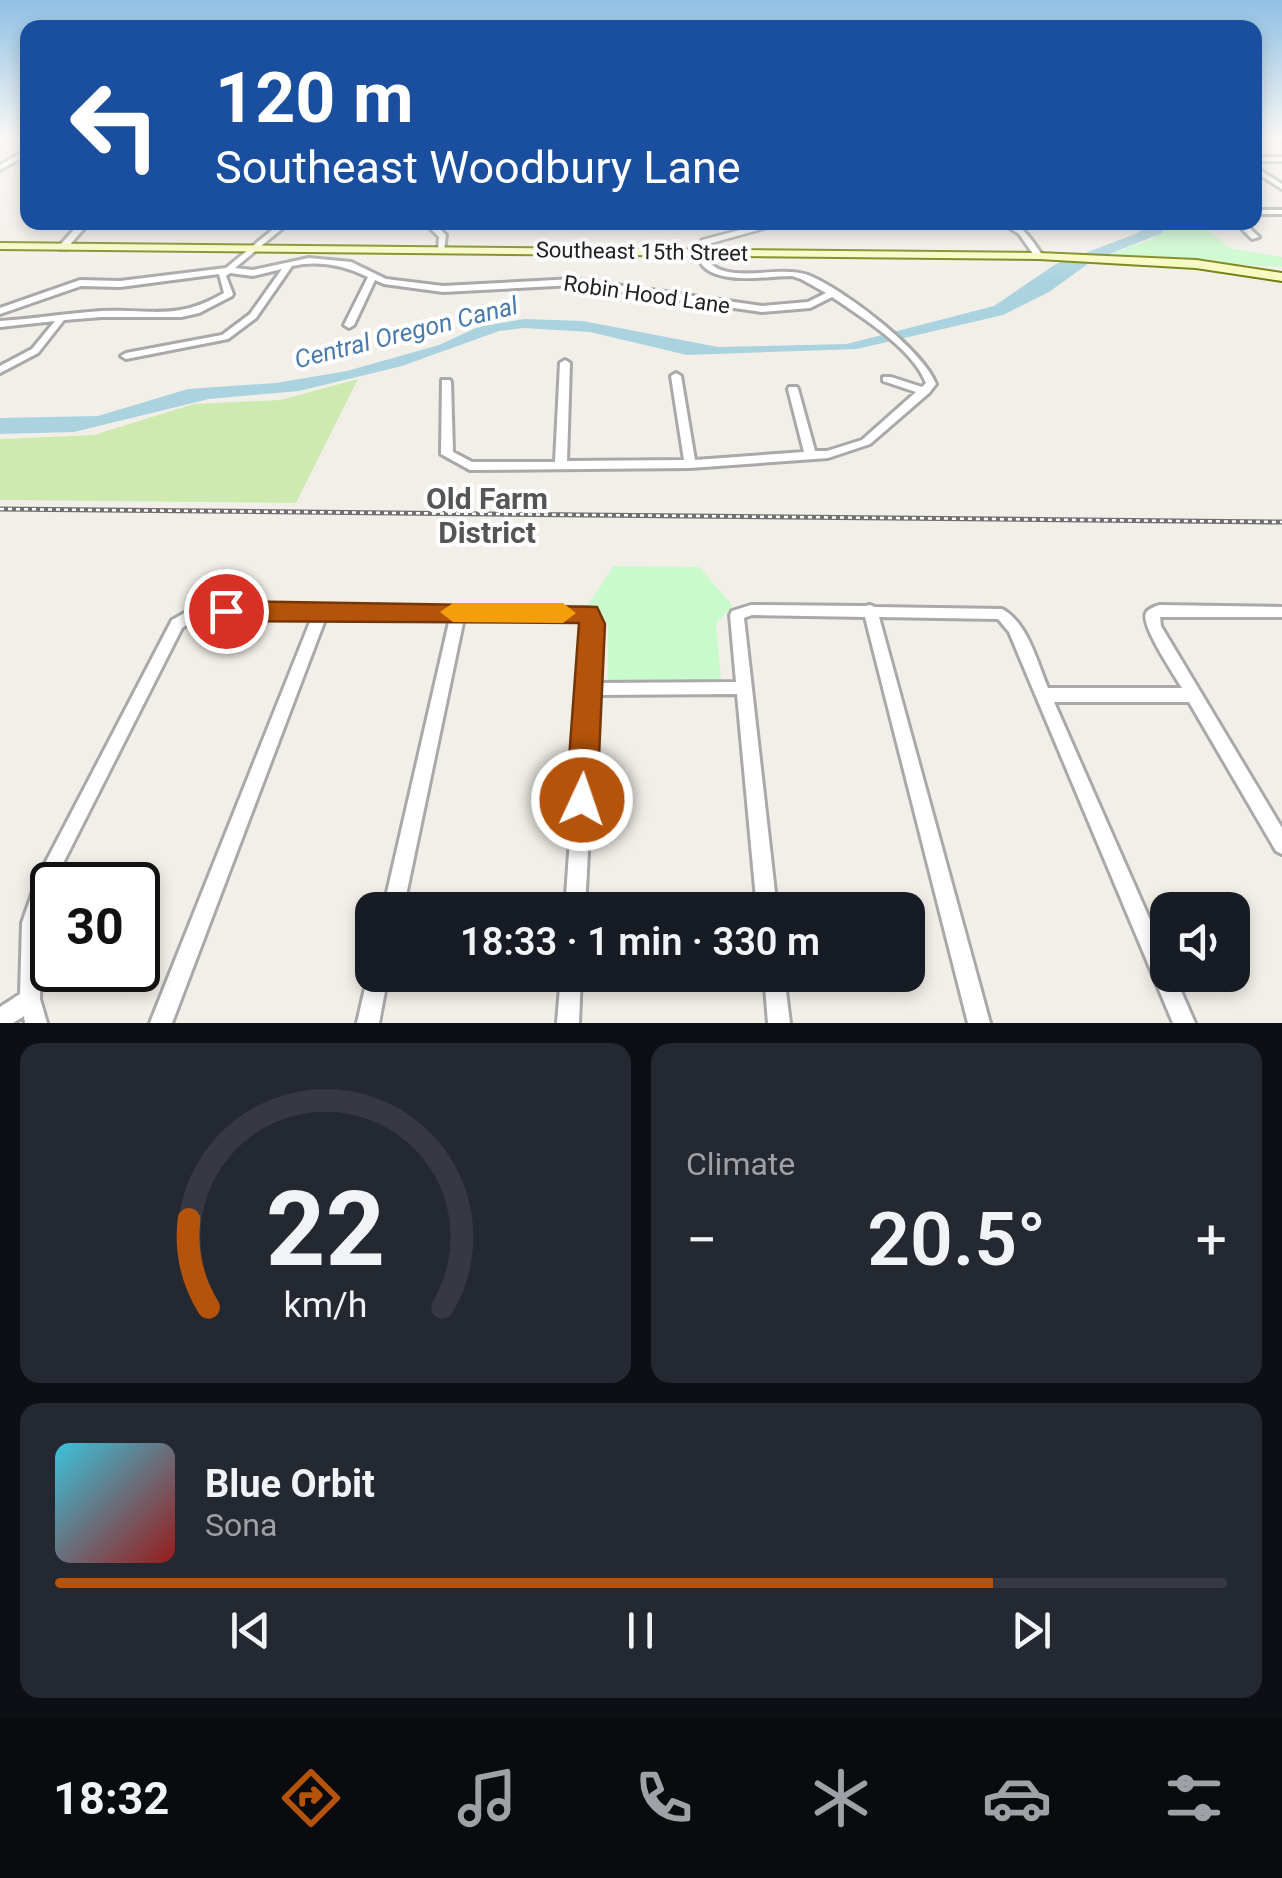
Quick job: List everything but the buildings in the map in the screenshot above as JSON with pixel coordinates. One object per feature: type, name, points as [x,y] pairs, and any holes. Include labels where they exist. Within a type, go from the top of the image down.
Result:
[{"type":"main road","name":"Southeast 15th Street","points":[[0,246],[1039,256],[1196,264],[1282,277]]},
{"type":"street","points":[[62,247],[78,230]]},
{"type":"street","points":[[0,324],[103,314],[166,319],[192,315],[229,294],[221,280],[228,270],[277,230]]},
{"type":"street","points":[[436,230],[443,237],[442,249]]},
{"type":"street","points":[[446,382],[447,454],[470,466],[690,464],[810,455],[866,442],[925,391],[930,384],[928,370],[888,333],[796,274],[722,272],[708,266],[699,252],[706,242],[753,230]]},
{"type":"street","points":[[1018,230],[1039,256]]},
{"type":"street","points":[[1247,230],[1255,237]]},
{"type":"street","name":"Robin Hood Lane","points":[[0,311],[80,283],[120,284],[228,270],[253,273],[334,261],[372,277],[442,289],[574,282],[762,309],[810,305],[830,295]]},
{"type":"street","points":[[126,356],[225,336],[253,316],[289,265]]},
{"type":"street","points":[[350,325],[372,277]]},
{"type":"street","points":[[0,370],[35,350],[60,320]]},
{"type":"street","points":[[561,465],[565,363]]},
{"type":"street","points":[[676,376],[690,464]]},
{"type":"street","points":[[887,379],[925,391]]},
{"type":"street","points":[[793,389],[810,455]]},
{"type":"street","points":[[766,892],[737,615],[751,610],[1002,614],[1015,629],[1045,695],[1184,1023]]},
{"type":"street","points":[[870,610],[979,1023]]},
{"type":"street","points":[[1282,613],[1160,610],[1152,614],[1154,626],[1282,845]]},
{"type":"street","points":[[36,1023],[30,999],[32,923],[56,852],[186,615],[196,611],[588,614],[592,624],[576,892]]},
{"type":"street","points":[[160,1023],[322,612]]},
{"type":"street","points":[[396,892],[458,612]]},
{"type":"street","points":[[588,689],[744,688]]},
{"type":"street","points":[[1045,695],[1193,695]]},
{"type":"street","points":[[368,1023],[374,992]]},
{"type":"street","points":[[568,1023],[570,992]]},
{"type":"street","points":[[776,992],[779,1023]]},
{"type":"street","points":[[0,1019],[30,999]]},
{"type":"green space","points":[[1160,230],[1208,230],[1230,248],[1282,257],[1282,267],[1105,256],[1153,239]]},
{"type":"green space","points":[[358,379],[296,503],[0,500],[0,439],[94,435],[194,404],[280,400]]},
{"type":"green space","points":[[614,566],[699,567],[733,606],[716,623],[721,681],[608,681],[608,623],[588,605]]},
{"type":"water","points":[[1163,230],[1092,261],[1049,292],[1003,315],[857,349],[687,355],[590,332],[523,328],[499,331],[402,366],[299,391],[209,399],[74,432],[0,434],[0,418],[98,416],[188,389],[276,383],[347,371],[439,345],[478,327],[524,319],[583,321],[718,347],[847,344],[994,306],[1056,264],[1138,233]]},
{"type":"railway","points":[[0,509],[1282,522]]},
{"type":"slow traffic","points":[[453,612],[563,613]]},
{"type":"district","name":"Old Farm District","points":[[487,516]]},
{"type":"route","points":[[226,611],[588,614],[592,624],[582,800]]},
{"type":"water label","name":"Central Oregon Canal","points":[[406,332]]}]
